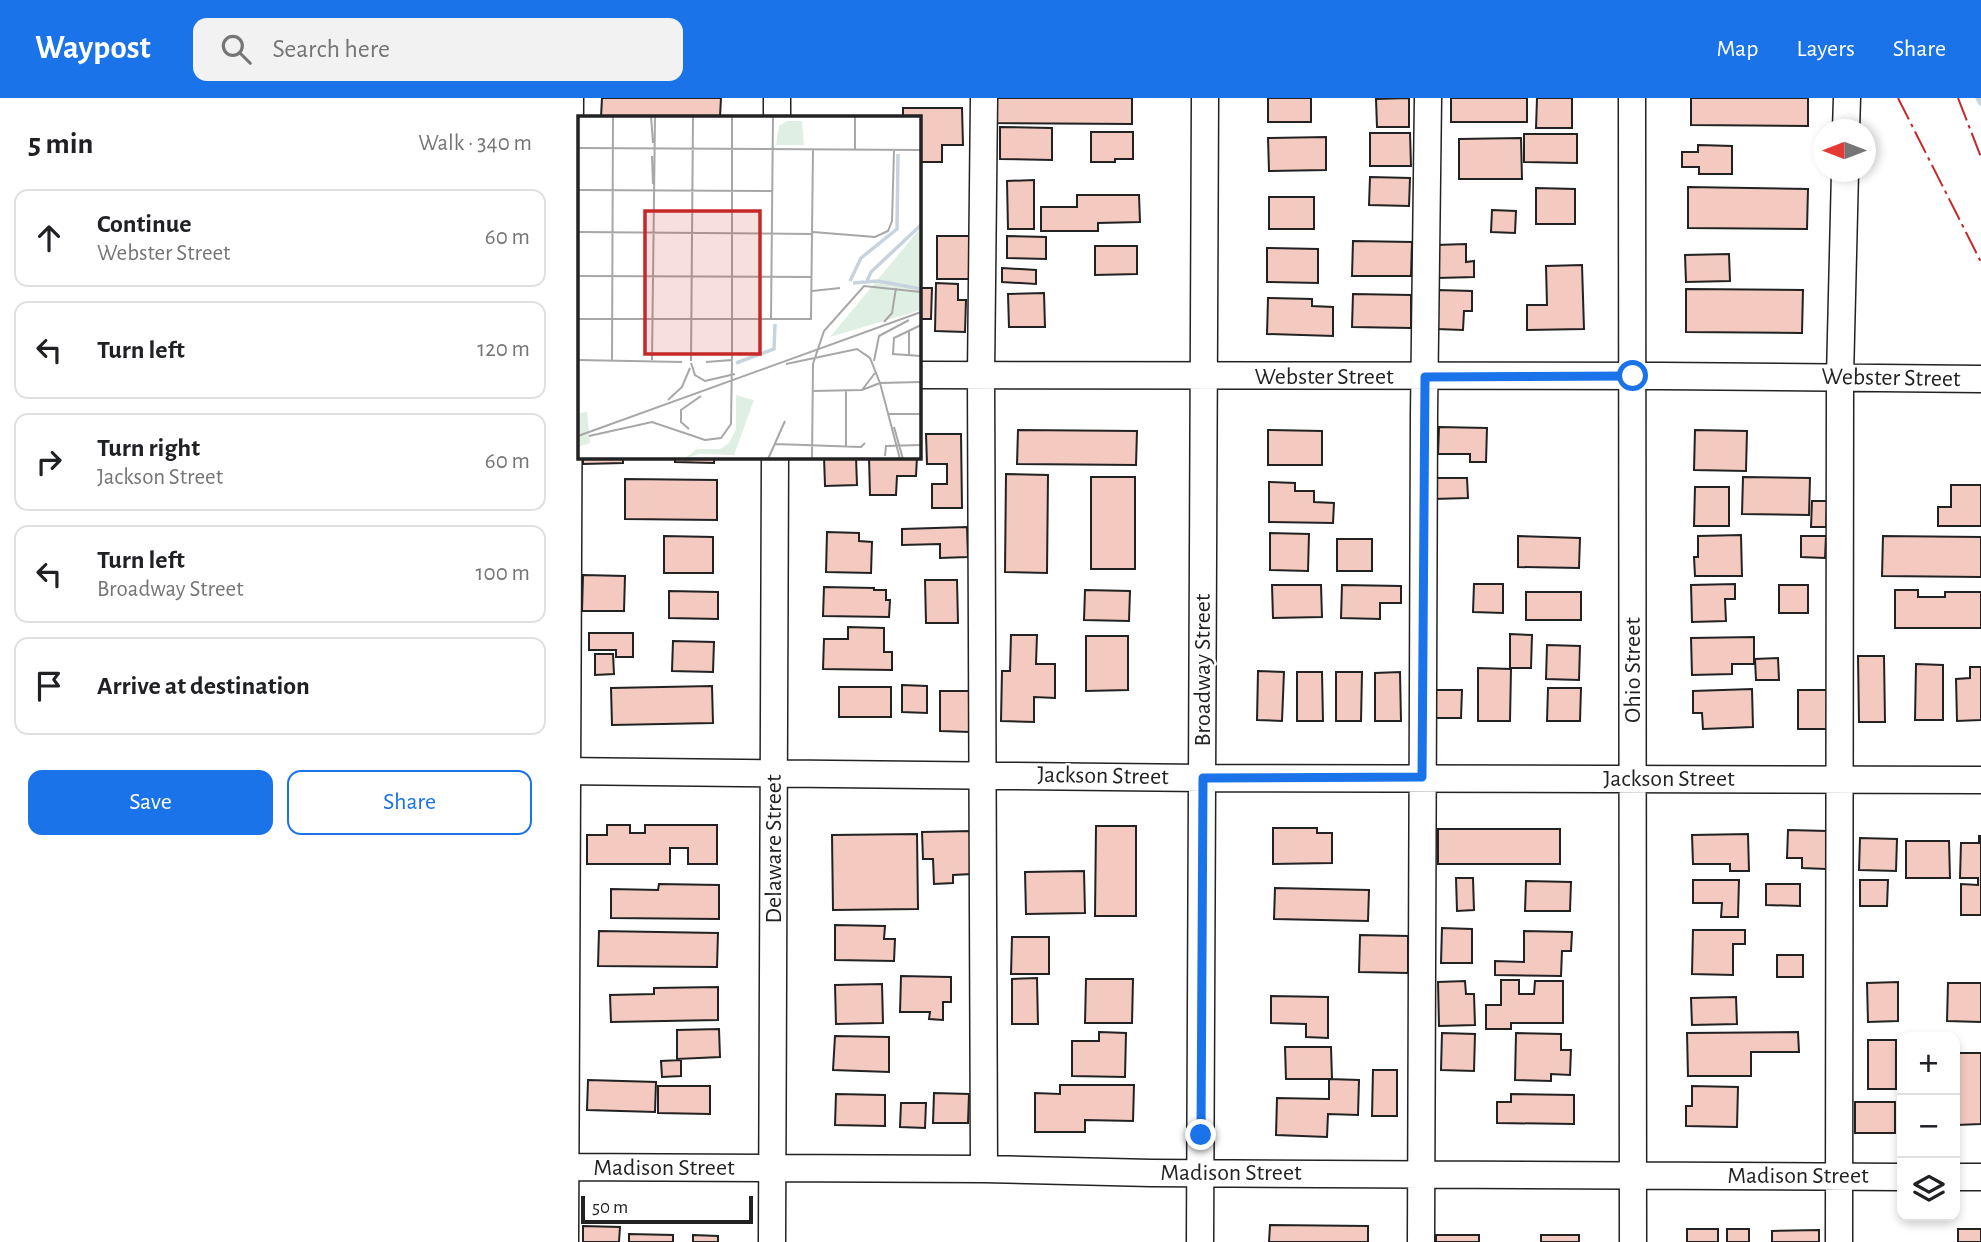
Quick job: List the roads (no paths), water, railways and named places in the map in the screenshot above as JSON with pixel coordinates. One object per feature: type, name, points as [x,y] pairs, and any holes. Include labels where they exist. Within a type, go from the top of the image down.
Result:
[{"type":"street","points":[[565,1242],[564,458],[570,374],[565,241],[570,98]]},
{"type":"street","points":[[777,98],[777,116]]},
{"type":"street","points":[[984,98],[981,375],[984,1169]]},
{"type":"street","name":"Broadway Street","points":[[1200,1242],[1205,98]]},
{"type":"street","points":[[1421,1242],[1428,98]]},
{"type":"street","name":"Ohio Street","points":[[1632,98],[1633,1242]]},
{"type":"street","points":[[1846,119],[1847,98]]},
{"type":"street","points":[[1839,1242],[1840,377],[1845,182]]},
{"type":"street","name":"Webster Street","points":[[920,375],[1981,379]]},
{"type":"street","name":"Delaware Street","points":[[772,1242],[775,458]]},
{"type":"street","name":"Jackson Street","points":[[564,771],[1203,778],[1981,780]]},
{"type":"street","name":"Madison Street","points":[[563,1167],[1897,1177]]},
{"type":"street","points":[[1960,1177],[1981,1177]]},
{"type":"waterway","points":[[1979,98],[1981,102]]}]
